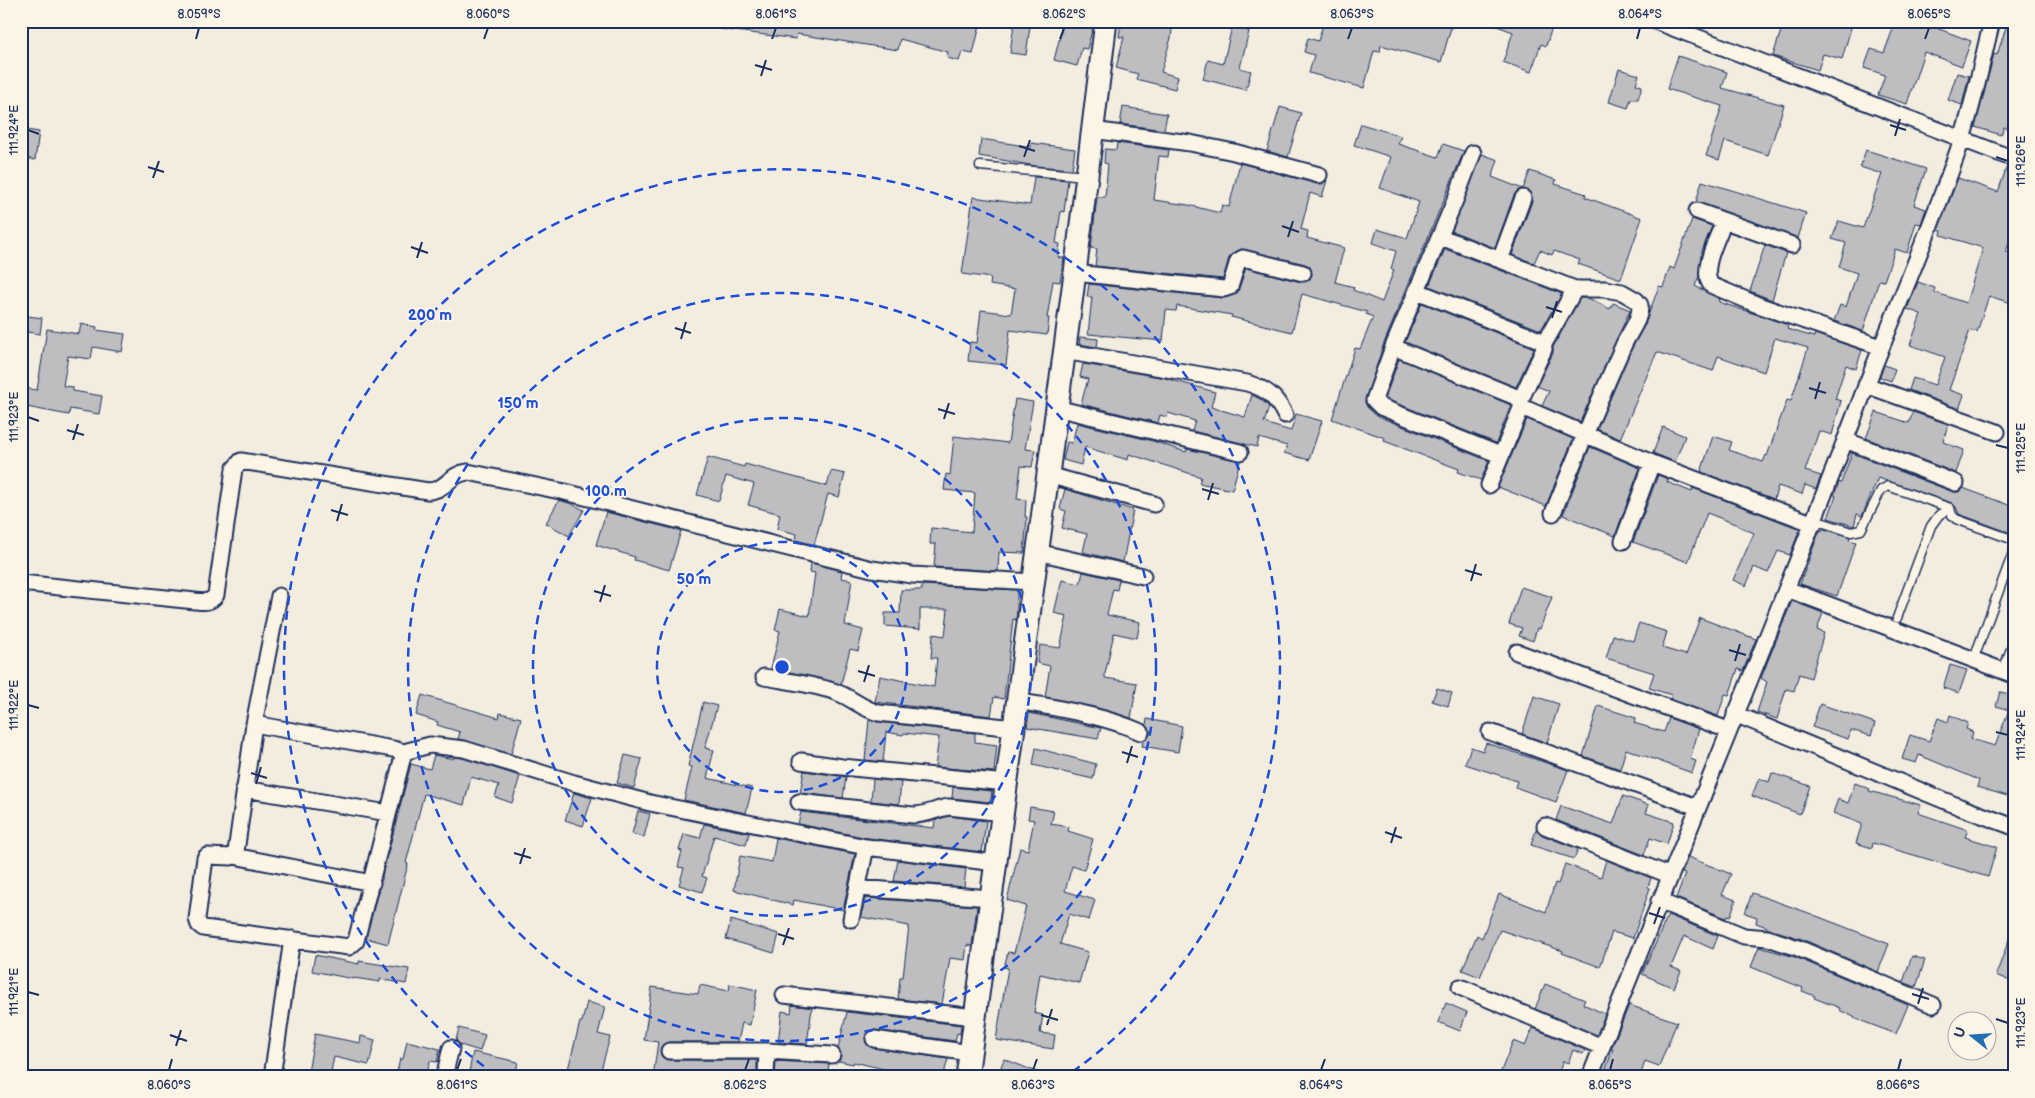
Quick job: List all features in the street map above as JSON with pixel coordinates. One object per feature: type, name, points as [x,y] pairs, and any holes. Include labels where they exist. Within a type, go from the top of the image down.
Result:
[{"type":"street","points":[[1655,21],[2014,159]]},
{"type":"street","points":[[1590,1077],[1728,730],[1814,522],[1866,385],[1925,240],[1962,140],[1992,21]]},
{"type":"street","points":[[967,1077],[1075,273],[1092,130],[1102,22]]},
{"type":"street","points":[[1092,130],[1190,143],[1234,152],[1319,175]]},
{"type":"street","points":[[1473,154],[1374,394],[1376,403],[1500,456]]},
{"type":"street","points":[[1500,260],[1523,198]]},
{"type":"street","points":[[1697,211],[1792,245]]},
{"type":"street","points":[[1724,221],[1707,268],[1707,278],[1711,285],[1758,305],[1881,347]]},
{"type":"street","points":[[1440,237],[1575,289],[1605,289],[1622,292],[1636,300],[1640,306],[1641,311],[1584,434],[1553,513]]},
{"type":"street","points":[[1075,273],[1224,290],[1232,284],[1238,261],[1243,258],[1303,273]]},
{"type":"street","points":[[1489,485],[1544,349],[1544,344],[1575,289]]},
{"type":"street","points":[[1417,291],[1518,330],[1542,341],[1544,344]]},
{"type":"street","points":[[1393,347],[1521,402],[1524,408],[1652,463],[1814,522]]},
{"type":"street","points":[[1064,351],[1253,384],[1270,392],[1279,403],[1285,415]]},
{"type":"street","points":[[1866,385],[1997,432]]},
{"type":"street","points":[[1056,408],[1240,452]]},
{"type":"street","points":[[1845,440],[1956,483]]},
{"type":"street","points":[[21,583],[207,602],[213,599],[216,595],[234,470],[241,461],[428,490],[437,490],[458,473],[468,472],[565,492],[872,569],[929,576],[1034,582]]},
{"type":"street","points":[[1623,540],[1652,463]]},
{"type":"street","points":[[1048,475],[1154,504]]},
{"type":"street","points":[[1037,552],[1143,576]]},
{"type":"street","points":[[1787,589],[2010,668]]},
{"type":"street","points":[[234,856],[254,724],[279,596]]},
{"type":"street","points":[[1517,652],[1728,730]]},
{"type":"street","points":[[764,676],[833,690],[879,713],[1014,728]]},
{"type":"street","points":[[1018,701],[1093,716],[1120,723],[1141,732]]},
{"type":"street","points":[[1735,714],[1951,804],[2014,827]]},
{"type":"street","points":[[254,724],[404,752],[430,746],[464,749],[574,783],[650,803],[866,847],[996,863]]},
{"type":"street","points":[[1490,732],[1697,807]]},
{"type":"street","points":[[372,883],[234,856],[206,856],[197,919],[199,925],[204,928],[348,947],[353,945],[356,941],[372,883],[404,752]]},
{"type":"street","points":[[801,761],[842,767],[1007,783]]},
{"type":"street","points":[[244,789],[388,814]]},
{"type":"street","points":[[799,802],[912,815],[927,815],[950,807],[1003,813]]},
{"type":"street","points":[[1545,826],[1670,875]]},
{"type":"street","points":[[852,920],[866,847]]},
{"type":"street","points":[[858,888],[991,898]]},
{"type":"street","points":[[1659,901],[1744,936],[1768,938],[1798,948],[1933,1005]]},
{"type":"street","points":[[272,1077],[292,939]]},
{"type":"street","points":[[1460,987],[1602,1047]]},
{"type":"street","points":[[784,995],[975,1017]]},
{"type":"street","points":[[874,1040],[970,1053]]},
{"type":"street","points":[[444,1077],[450,1048]]},
{"type":"street","points":[[669,1051],[767,1051],[832,1055]]},
{"type":"street","points":[[766,1077],[767,1051]]},
{"type":"lane","points":[[980,166],[1087,176]]},
{"type":"lane","points":[[1814,522],[1851,532],[1861,530],[1882,490],[1888,486],[1950,508]]},
{"type":"lane","points":[[1950,508],[1952,515],[1956,519],[2014,540]]},
{"type":"lane","points":[[1897,618],[1931,526],[1939,515],[1950,508]]},
{"type":"lane","points":[[1977,650],[2014,550]]},
{"type":"lane","points":[[2010,668],[2014,641]]},
{"type":"building","points":[[720,21],[809,21],[827,24],[827,21],[981,21],[973,54],[962,52],[959,61],[947,58],[948,52],[900,39],[898,50],[797,34],[796,39],[720,29]]},
{"type":"building","points":[[1064,21],[1072,21],[1093,27],[1087,49],[1082,48],[1077,66],[1054,60]]},
{"type":"building","points":[[1121,21],[1173,21],[1171,38],[1161,72],[1178,77],[1175,89],[1136,79],[1138,74],[1116,68],[1124,37],[1119,37]]},
{"type":"building","points":[[1324,21],[1453,21],[1441,62],[1381,45],[1380,52],[1374,51],[1364,88],[1309,73],[1314,55],[1304,52],[1308,38],[1318,41]]},
{"type":"building","points":[[1489,21],[1554,21],[1546,46],[1541,44],[1531,72],[1503,62],[1513,32],[1489,23]]},
{"type":"building","points":[[1784,21],[1853,21],[1842,59],[1823,54],[1818,70],[1773,56]]},
{"type":"building","points":[[1896,21],[1918,21],[1971,41],[1962,66],[1924,52],[1907,104],[1878,95],[1885,75],[1864,68],[1871,49],[1884,53]]},
{"type":"building","points":[[2008,21],[2014,21],[2014,131],[2004,127],[2001,135],[1975,127],[1994,54],[1997,55]]},
{"type":"building","points":[[1014,24],[1030,26],[1026,55],[1010,53]]},
{"type":"building","points":[[1232,27],[1249,31],[1240,68],[1251,71],[1246,90],[1203,79],[1208,60],[1223,64]]},
{"type":"building","points":[[1678,56],[1727,72],[1722,88],[1784,105],[1768,155],[1725,141],[1719,160],[1706,156],[1722,106],[1667,89]]},
{"type":"building","points":[[1619,69],[1639,75],[1636,84],[1642,86],[1638,99],[1631,99],[1628,108],[1609,102]]},
{"type":"building","points":[[1957,73],[1969,76],[1962,105],[1948,100]]},
{"type":"building","points":[[1123,107],[1167,114],[1164,130],[1120,124]]},
{"type":"building","points":[[1280,107],[1301,113],[1288,157],[1267,151]]},
{"type":"building","points":[[1361,124],[1401,136],[1398,144],[1438,157],[1443,144],[1464,151],[1384,343],[1365,402],[1367,407],[1377,416],[1489,461],[1481,480],[1458,472],[1459,469],[1384,441],[1385,438],[1332,419],[1355,348],[1360,349],[1373,317],[1366,314],[1367,312],[1302,294],[1292,332],[1231,317],[1232,315],[1177,306],[1176,311],[1166,310],[1163,341],[1088,334],[1092,297],[1087,297],[1089,284],[1223,298],[1237,293],[1246,268],[1301,282],[1309,280],[1312,275],[1310,267],[1305,264],[1242,249],[1233,253],[1229,258],[1223,279],[1095,266],[1097,249],[1091,248],[1097,197],[1105,197],[1108,164],[1104,163],[1105,149],[1116,150],[1117,143],[1169,150],[1168,157],[1159,156],[1154,200],[1188,205],[1220,213],[1222,205],[1229,207],[1240,163],[1317,184],[1322,184],[1327,180],[1322,197],[1310,193],[1301,229],[1308,231],[1307,238],[1344,248],[1335,282],[1354,287],[1353,290],[1382,302],[1394,270],[1391,269],[1396,251],[1373,243],[1377,229],[1407,238],[1419,202],[1380,188],[1391,157],[1354,145]]},
{"type":"building","points":[[21,129],[39,132],[35,160],[21,157]]},
{"type":"building","points":[[981,139],[1031,147],[1031,143],[1075,149],[1072,169],[1036,166],[979,156]]},
{"type":"building","points":[[1866,150],[1926,169],[1914,205],[1926,209],[1921,224],[1916,223],[1907,253],[1895,249],[1884,281],[1879,280],[1863,331],[1834,321],[1840,305],[1846,307],[1857,273],[1839,267],[1846,243],[1832,239],[1839,221],[1863,228],[1882,174],[1860,167]]},
{"type":"building","points":[[1482,154],[1498,160],[1492,177],[1523,189],[1517,191],[1514,195],[1495,248],[1452,231]]},
{"type":"building","points":[[2007,166],[2014,168],[2014,228],[2006,252],[2014,253],[2014,304],[1989,296],[1977,332],[1970,330],[1949,390],[1964,395],[1959,409],[1909,390],[1913,378],[1935,385],[1945,357],[1910,345],[1921,314],[1907,309],[1918,282],[1935,288],[1934,292],[1966,303],[1983,248],[1941,235],[1942,231],[1938,230],[1958,178],[1998,192]]},
{"type":"building","points":[[1530,171],[1556,180],[1555,184],[1586,194],[1585,197],[1642,218],[1621,279],[1578,264],[1580,260],[1554,251],[1552,255],[1540,250],[1534,263],[1512,255],[1532,201],[1530,192],[1523,189]]},
{"type":"building","points":[[1034,177],[1068,180],[1064,212],[1061,211],[1056,243],[1060,244],[1058,257],[1064,258],[1060,282],[1053,281],[1047,318],[1049,318],[1047,335],[1010,330],[1006,365],[968,361],[970,342],[977,343],[981,310],[1011,314],[1015,289],[990,285],[991,278],[962,274],[973,197],[1030,205]]},
{"type":"building","points":[[1702,181],[1806,213],[1798,238],[1696,202]]},
{"type":"building","points":[[1692,219],[1712,226],[1702,251],[1699,276],[1695,286],[1720,299],[1719,302],[1788,325],[1787,329],[1814,337],[1815,334],[1862,350],[1856,369],[1846,365],[1835,399],[1841,401],[1832,435],[1819,431],[1805,471],[1821,476],[1816,489],[1805,485],[1802,494],[1778,486],[1774,499],[1701,472],[1713,436],[1732,442],[1729,450],[1763,462],[1767,456],[1787,400],[1791,401],[1808,348],[1775,338],[1764,372],[1718,356],[1713,371],[1657,352],[1620,439],[1597,429],[1632,348],[1645,324],[1659,286],[1663,287],[1670,267],[1674,269]]},
{"type":"building","points":[[1765,245],[1786,253],[1772,300],[1750,291]]},
{"type":"building","points":[[1445,249],[1562,294],[1541,330],[1429,286]]},
{"type":"building","points":[[1580,298],[1588,298],[1610,309],[1613,303],[1630,310],[1580,422],[1542,406],[1549,391],[1537,386],[1553,353],[1553,347]]},
{"type":"building","points":[[1422,303],[1534,348],[1516,387],[1405,342]]},
{"type":"building","points":[[21,315],[42,318],[40,334],[21,331]]},
{"type":"building","points":[[81,324],[97,327],[96,330],[125,334],[122,352],[93,347],[91,359],[68,356],[63,386],[73,387],[73,391],[102,396],[99,414],[70,409],[69,415],[21,406],[23,388],[37,390],[47,329],[79,334]]},
{"type":"building","points":[[1080,337],[1098,339],[1097,347],[1079,344]]},
{"type":"building","points":[[1399,359],[1511,405],[1496,443],[1386,399]]},
{"type":"building","points":[[1083,364],[1165,378],[1215,392],[1211,407],[1245,417],[1252,395],[1269,407],[1264,423],[1291,431],[1296,414],[1322,421],[1309,460],[1284,453],[1287,446],[1259,438],[1257,447],[1192,431],[1195,421],[1168,413],[1167,417],[1160,415],[1158,423],[1081,404],[1088,379],[1080,377]]},
{"type":"building","points":[[1884,365],[1895,369],[1891,381],[1880,377]]},
{"type":"building","points":[[1015,399],[1033,402],[1025,449],[1035,450],[1032,467],[1021,466],[1017,499],[1026,500],[1025,517],[1027,517],[1024,553],[999,552],[998,571],[934,567],[936,544],[930,544],[931,528],[972,532],[975,493],[944,490],[946,474],[950,475],[954,436],[1008,443]]},
{"type":"building","points":[[1876,412],[1909,423],[1913,412],[1948,424],[1943,442],[1964,450],[1956,473],[1866,438]]},
{"type":"building","points":[[1527,419],[1573,439],[1546,506],[1498,487]]},
{"type":"building","points":[[1077,423],[1153,441],[1186,452],[1187,449],[1240,461],[1232,490],[1199,483],[1201,477],[1129,454],[1128,460],[1085,447],[1081,465],[1063,460],[1067,442],[1072,443]]},
{"type":"building","points":[[1663,427],[1685,436],[1675,462],[1653,453]]},
{"type":"building","points":[[1590,447],[1640,468],[1615,536],[1563,515]]},
{"type":"building","points":[[1852,453],[1953,492],[1958,492],[1963,488],[2014,507],[2014,527],[2011,533],[1959,514],[1952,503],[1878,478],[1862,516],[1857,514],[1854,526],[1828,518],[1836,496],[1834,495],[1839,482],[1841,483]]},
{"type":"building","points":[[708,457],[744,467],[745,464],[827,486],[831,471],[845,474],[839,497],[828,494],[814,545],[796,540],[797,534],[777,529],[780,514],[748,505],[754,484],[726,476],[719,501],[697,495]]},
{"type":"building","points":[[1658,475],[1668,479],[1667,482],[1692,492],[1693,488],[1800,529],[1790,555],[1778,551],[1768,573],[1754,567],[1746,586],[1733,580],[1754,533],[1707,513],[1688,562],[1633,542]]},
{"type":"building","points":[[1065,489],[1133,510],[1123,562],[1083,552],[1087,534],[1062,528],[1066,511],[1060,509]]},
{"type":"building","points":[[559,500],[584,510],[569,536],[546,523]]},
{"type":"building","points":[[606,512],[681,531],[669,570],[634,560],[635,557],[596,545]]},
{"type":"building","points":[[1824,529],[1850,537],[1849,540],[1856,542],[1837,596],[1800,584],[1819,532]]},
{"type":"building","points":[[811,563],[842,571],[841,578],[852,580],[845,625],[863,630],[858,651],[850,649],[841,684],[771,668],[780,631],[775,630],[780,609],[809,616],[815,573],[810,572]]},
{"type":"building","points":[[1083,572],[1119,580],[1117,590],[1113,589],[1107,615],[1140,622],[1137,638],[1114,633],[1105,674],[1105,678],[1137,683],[1131,718],[1098,708],[1045,697],[1050,666],[1037,663],[1040,645],[1060,648],[1067,616],[1054,613],[1062,580],[1080,584]]},
{"type":"building","points":[[922,585],[1017,590],[1016,620],[1013,619],[1004,699],[994,697],[991,716],[875,702],[880,676],[934,687],[937,658],[931,658],[933,634],[945,636],[948,609],[920,609],[920,629],[885,626],[885,613],[900,613],[901,590],[922,590]]},
{"type":"building","points":[[1521,587],[1552,597],[1540,629],[1537,628],[1533,641],[1519,636],[1522,628],[1509,624]]},
{"type":"building","points":[[1792,601],[1823,613],[1817,630],[1824,633],[1811,678],[1799,674],[1794,691],[1786,689],[1777,719],[1757,712],[1767,682],[1761,678]]},
{"type":"building","points":[[1700,618],[1756,639],[1743,671],[1738,669],[1729,695],[1725,694],[1718,716],[1670,699],[1672,695],[1649,688],[1654,673],[1606,658],[1613,635],[1633,641],[1639,623],[1667,632],[1662,648],[1686,655]]},
{"type":"building","points":[[1950,665],[1967,670],[1959,693],[1943,688]]},
{"type":"building","points":[[1437,688],[1452,693],[1448,706],[1432,701]]},
{"type":"building","points":[[2000,692],[2014,695],[2014,798],[1977,787],[1979,780],[1919,755],[1916,763],[1902,759],[1910,735],[1929,741],[1938,718],[1948,722],[1950,715],[1968,723],[1966,729],[1973,732],[1971,739],[1995,746],[2009,710],[1996,706]]},
{"type":"building","points":[[422,695],[499,718],[500,713],[521,718],[511,754],[458,739],[460,732],[437,725],[438,722],[416,715]]},
{"type":"building","points":[[1534,696],[1559,704],[1547,743],[1522,734]]},
{"type":"building","points":[[703,702],[717,706],[705,748],[714,750],[707,778],[752,788],[746,813],[684,800],[692,767],[688,766]]},
{"type":"building","points":[[1820,704],[1875,723],[1871,736],[1851,730],[1848,739],[1812,727]]},
{"type":"building","points":[[1598,706],[1636,718],[1634,723],[1664,732],[1669,718],[1699,729],[1690,759],[1696,761],[1692,773],[1626,749],[1620,769],[1583,756]]},
{"type":"building","points":[[1029,713],[1101,728],[1098,739],[1027,727]]},
{"type":"building","points":[[1147,719],[1182,726],[1178,752],[1142,746],[1143,741],[1150,735],[1150,730],[1146,725]]},
{"type":"building","points":[[869,720],[975,733],[975,742],[997,745],[994,772],[935,767],[939,737],[904,733],[903,735],[886,732],[883,762],[865,760]]},
{"type":"building","points":[[1486,743],[1568,770],[1556,802],[1515,787],[1517,781],[1465,764],[1471,747],[1483,751]]},
{"type":"building","points":[[1036,748],[1096,764],[1093,779],[1033,765]]},
{"type":"building","points":[[434,755],[453,759],[454,757],[462,758],[520,776],[512,803],[495,797],[499,785],[471,777],[464,805],[424,794],[388,944],[366,938],[411,764],[430,769]]},
{"type":"building","points":[[625,755],[642,759],[634,788],[617,783]]},
{"type":"building","points":[[804,771],[846,777],[843,798],[800,793]]},
{"type":"building","points":[[1772,773],[1810,786],[1800,814],[1752,796],[1759,778],[1769,782]]},
{"type":"building","points":[[873,779],[901,782],[899,804],[871,801]]},
{"type":"building","points":[[1855,783],[1870,789],[1869,791],[1921,805],[1918,813],[1968,830],[1965,837],[1997,847],[1988,877],[1873,843],[1872,848],[1856,843],[1862,824],[1833,813],[1838,799],[1848,803]]},
{"type":"building","points":[[953,787],[992,791],[991,799],[989,802],[952,798]]},
{"type":"building","points":[[574,793],[592,798],[583,826],[565,820]]},
{"type":"building","points":[[1623,796],[1649,805],[1646,813],[1674,822],[1667,844],[1650,838],[1644,855],[1556,820],[1561,806],[1613,824]]},
{"type":"building","points":[[1030,807],[1054,811],[1051,824],[1069,827],[1068,831],[1093,839],[1084,870],[1072,866],[1065,891],[1095,900],[1089,920],[1069,914],[1060,944],[1088,952],[1079,983],[1040,974],[1034,1013],[1043,1015],[1040,1033],[1055,1035],[1053,1049],[996,1040],[1008,968],[1004,967],[1008,952],[1014,953],[1026,906],[1007,900],[1020,848],[1028,850],[1034,820],[1028,819]]},
{"type":"building","points":[[638,811],[650,814],[644,837],[632,834]]},
{"type":"building","points":[[801,812],[934,828],[935,820],[949,816],[986,821],[982,852],[868,838],[798,824]]},
{"type":"building","points":[[704,824],[749,833],[746,845],[714,836],[702,876],[707,878],[702,892],[679,885],[684,868],[678,867],[682,851],[679,850],[684,834],[700,838]]},
{"type":"building","points":[[1536,829],[1542,835],[1578,849],[1574,859],[1531,845]]},
{"type":"building","points":[[776,838],[855,854],[843,910],[794,900],[793,905],[734,890],[740,856],[772,862]]},
{"type":"building","points":[[1688,857],[1731,874],[1722,895],[1736,900],[1730,917],[1727,916],[1726,918],[1676,898],[1685,874],[1682,873]]},
{"type":"building","points":[[898,860],[966,869],[964,887],[894,881]]},
{"type":"building","points":[[1606,860],[1651,878],[1648,887],[1650,888],[1633,938],[1612,932],[1600,967],[1562,953],[1563,951],[1500,930],[1480,977],[1462,970],[1477,935],[1482,938],[1499,894],[1546,912],[1555,883],[1558,884],[1565,864],[1601,877]]},
{"type":"building","points":[[1752,893],[1889,944],[1878,972],[1802,939],[1756,923],[1757,917],[1745,913]]},
{"type":"building","points":[[865,898],[977,906],[972,946],[967,945],[965,960],[950,958],[942,1004],[898,999],[900,977],[903,977],[909,926],[861,917]]},
{"type":"building","points":[[1668,915],[1718,936],[1713,949],[1684,936],[1671,967],[1681,971],[1674,988],[1642,974]]},
{"type":"building","points":[[731,920],[779,934],[774,953],[726,939]]},
{"type":"building","points":[[2012,931],[2014,931],[2014,971],[2010,981],[1996,975]]},
{"type":"building","points":[[1759,947],[1795,957],[1908,1005],[1896,1034],[1854,1018],[1839,1010],[1840,1008],[1802,991],[1803,988],[1751,967]]},
{"type":"building","points":[[315,955],[359,964],[359,961],[409,969],[406,984],[380,979],[380,982],[354,979],[312,971]]},
{"type":"building","points":[[1912,956],[1925,960],[1916,987],[1903,982]]},
{"type":"building","points":[[730,984],[757,990],[750,1025],[742,1023],[738,1042],[669,1042],[661,1047],[661,1055],[669,1060],[757,1060],[757,1077],[653,1077],[658,1042],[644,1040],[652,987],[698,994],[700,985],[729,991]]},
{"type":"building","points":[[1545,984],[1585,1000],[1583,1004],[1605,1014],[1597,1035],[1535,1009]]},
{"type":"building","points":[[587,1002],[605,1007],[598,1034],[610,1037],[599,1077],[566,1077],[580,1022],[582,1022]]},
{"type":"building","points":[[1446,1003],[1467,1012],[1460,1031],[1438,1022]]},
{"type":"building","points":[[792,1005],[812,1008],[807,1044],[778,1042],[782,1011],[791,1013]]},
{"type":"building","points":[[1629,1005],[1677,1022],[1659,1066],[1645,1061],[1640,1077],[1621,1077],[1605,1071],[1613,1049],[1611,1049]]},
{"type":"building","points":[[847,1012],[961,1025],[960,1034],[957,1033],[955,1041],[875,1030],[870,1031],[865,1037],[866,1043],[873,1048],[948,1059],[943,1077],[909,1077],[910,1075],[854,1062],[853,1064],[839,1061],[841,1055],[838,1048]]},
{"type":"building","points":[[459,1028],[485,1035],[480,1051],[460,1045],[456,1040]]},
{"type":"building","points":[[1533,1028],[1585,1050],[1583,1054],[1573,1050],[1568,1063],[1563,1061],[1557,1077],[1515,1077],[1501,1071],[1513,1041],[1525,1046]]},
{"type":"building","points":[[315,1034],[360,1043],[361,1036],[375,1040],[369,1065],[334,1057],[330,1077],[307,1077]]},
{"type":"building","points":[[407,1041],[440,1049],[437,1062],[430,1061],[426,1077],[397,1072],[400,1059],[403,1059]]},
{"type":"building","points":[[473,1052],[518,1062],[515,1077],[468,1077]]},
{"type":"building","points":[[1004,1059],[1047,1077],[1011,1077],[999,1072]]},
{"type":"building","points":[[776,1061],[829,1064],[827,1077],[775,1077]]}]
